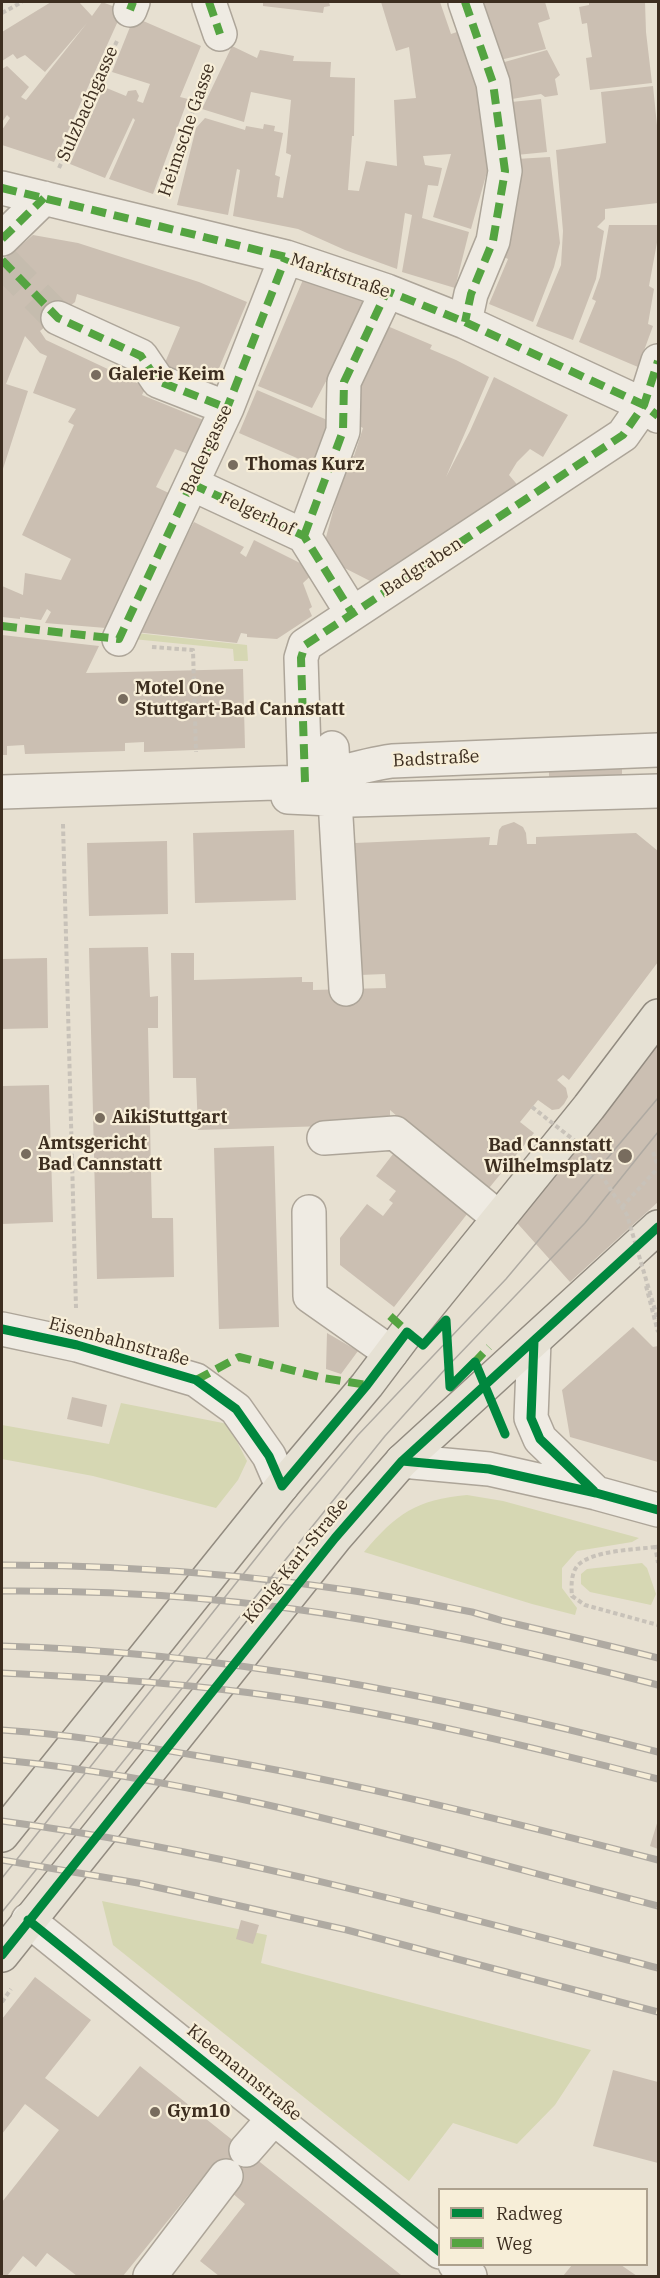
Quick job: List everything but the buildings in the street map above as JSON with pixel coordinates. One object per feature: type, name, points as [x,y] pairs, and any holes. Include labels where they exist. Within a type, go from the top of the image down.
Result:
[{"type":"main road","points":[[2,1835],[282,1486],[367,1385],[589,1107],[658,1016]]},
{"type":"main road","name":"König-Karl-Straße","points":[[2,1955],[335,1538],[402,1461],[647,1238]]},
{"type":"street","points":[[209,2],[220,34]]},
{"type":"street","points":[[465,2],[493,83],[505,171],[493,241],[471,294],[465,322]]},
{"type":"street","name":"Marktstraße","points":[[2,188],[286,257],[387,291],[465,322],[651,410]]},
{"type":"street","points":[[2,239],[44,198]]},
{"type":"street","name":"Badergasse","points":[[119,639],[227,408],[286,257]]},
{"type":"street","points":[[304,536],[343,431],[344,382],[387,291]]},
{"type":"street","points":[[58,318],[141,356],[158,381],[227,408]]},
{"type":"street","name":"Badgraben","points":[[346,988],[326,776],[301,658],[305,645],[623,435],[651,410],[658,361]]},
{"type":"street","name":"Felgerhof","points":[[192,484],[304,536],[352,613]]},
{"type":"street","name":"Badstraße","points":[[326,776],[353,768],[392,761],[658,750]]},
{"type":"street","name":"Badstraße","points":[[2,792],[216,785],[326,776],[658,791]]},
{"type":"street","points":[[324,1138],[395,1133],[499,1218]]},
{"type":"street","points":[[309,1212],[310,1296],[392,1353]]},
{"type":"street","name":"Eisenbahnstraße","points":[[2,1329],[77,1345],[196,1380],[236,1409],[268,1456],[282,1486]]},
{"type":"street","points":[[534,1341],[531,1418],[540,1439],[596,1493]]},
{"type":"street","points":[[402,1461],[489,1469],[596,1493],[658,1510]]},
{"type":"street","name":"Kleemannstraße","points":[[28,1920],[438,2250]]},
{"type":"street","points":[[246,2150],[274,2118]]},
{"type":"street","points":[[150,2277],[226,2176]]},
{"type":"street","points":[[456,2266],[470,2277]]},
{"type":"path","points":[[2,13],[22,2]]},
{"type":"path","points":[[181,650],[193,650],[196,750]]},
{"type":"path","points":[[62,790],[77,1345]]},
{"type":"path","points":[[532,1107],[584,1148],[627,1215],[658,1320]]},
{"type":"path","points":[[622,1207],[658,1168],[653,1152]]},
{"type":"path","points":[[647,1238],[658,1332]]},
{"type":"path","points":[[658,1536],[655,1547],[658,1562]]},
{"type":"path","points":[[655,1547],[592,1556],[577,1566],[571,1582],[572,1596],[585,1605],[658,1625]]},
{"type":"green space","points":[[136,633],[247,645],[248,661],[234,661],[233,649],[133,639]]},
{"type":"green space","points":[[121,1403],[228,1424],[247,1461],[238,1480],[216,1508],[93,1476],[2,1459],[2,1425],[109,1444]]},
{"type":"green space","points":[[467,1495],[503,1501],[639,1538],[632,1542],[577,1551],[562,1568],[562,1588],[577,1608],[575,1615],[364,1552],[387,1527],[409,1511],[434,1501]]},
{"type":"green space","points":[[642,1563],[647,1568],[656,1594],[651,1605],[590,1592],[581,1584],[581,1574],[587,1569]]},
{"type":"green space","points":[[102,1901],[267,1935],[261,1963],[591,2050],[555,2105],[517,2144],[453,2123],[409,2181],[113,1945]]},
{"type":"tunnel","points":[[2,261],[58,318]]},
{"type":"tram line","points":[[2,1878],[283,1524],[358,1435],[506,1279],[658,1098]]},
{"type":"tram line","points":[[2,1912],[385,1436],[448,1366],[585,1223],[658,1132]]},
{"type":"railway","points":[[2,1565],[179,1571],[355,1591],[472,1612],[658,1658]]},
{"type":"railway","points":[[2,1591],[138,1594],[275,1606],[476,1641],[658,1685]]},
{"type":"railway","points":[[2,1646],[169,1657],[333,1680],[415,1695],[658,1752]]},
{"type":"railway","points":[[2,1673],[171,1684],[273,1696],[370,1712],[563,1755],[658,1779]]},
{"type":"railway","points":[[2,1730],[126,1744],[257,1766],[373,1790],[658,1860]]},
{"type":"railway","points":[[2,1760],[84,1770],[250,1801],[415,1841],[658,1906]]},
{"type":"railway","points":[[2,1821],[168,1849],[332,1884],[658,1968]]},
{"type":"railway","points":[[2,1860],[138,1883],[347,1930],[658,2012]]},
{"type":"marked path","points":[[130,10],[133,2]]},
{"type":"marked path","points":[[209,2],[220,34]]},
{"type":"marked path","points":[[465,2],[493,83],[505,171],[493,241],[471,294],[465,322]]},
{"type":"marked path","points":[[2,188],[286,257],[387,291],[465,322],[644,405],[658,416]]},
{"type":"marked path","points":[[2,239],[44,198]]},
{"type":"marked path","points":[[2,626],[119,639],[227,408],[286,257]]},
{"type":"marked path","points":[[2,260],[58,318],[141,356],[158,381],[227,408]]},
{"type":"marked path","points":[[304,536],[343,431],[344,382],[387,291]]},
{"type":"marked path","points":[[305,782],[301,658],[305,645],[623,435],[644,405],[658,361]]},
{"type":"marked path","points":[[192,484],[304,536],[352,613]]},
{"type":"marked path","points":[[390,1316],[411,1335]]},
{"type":"marked path","points":[[473,1364],[489,1347]]},
{"type":"marked path","points":[[196,1380],[239,1357],[323,1378],[367,1385]]},
{"type":"cycle path","points":[[2,1955],[335,1538],[402,1461],[658,1227]]},
{"type":"cycle path","points":[[2,1329],[77,1345],[196,1380],[236,1409],[269,1456],[282,1486],[367,1385],[407,1332],[423,1345],[446,1320],[450,1387],[475,1362],[505,1434]]},
{"type":"cycle path","points":[[534,1341],[531,1418],[540,1439],[594,1491]]},
{"type":"cycle path","points":[[402,1461],[489,1469],[596,1493],[658,1510]]},
{"type":"cycle path","points":[[28,1920],[438,2250]]},
{"type":"place","name":"Galerie Keim","points":[[96,375]]},
{"type":"place","name":"Thomas Kurz","points":[[233,465]]},
{"type":"place","name":"Motel One Stuttgart-Bad Cannstatt","points":[[123,699]]},
{"type":"place","name":"AikiStuttgart","points":[[100,1118]]},
{"type":"place","name":"Amtsgericht Bad Cannstatt","points":[[26,1154]]},
{"type":"place","name":"Bad Cannstatt Wilhelmsplatz","points":[[625,1156]]},
{"type":"place","name":"Gym10","points":[[155,2112]]}]
